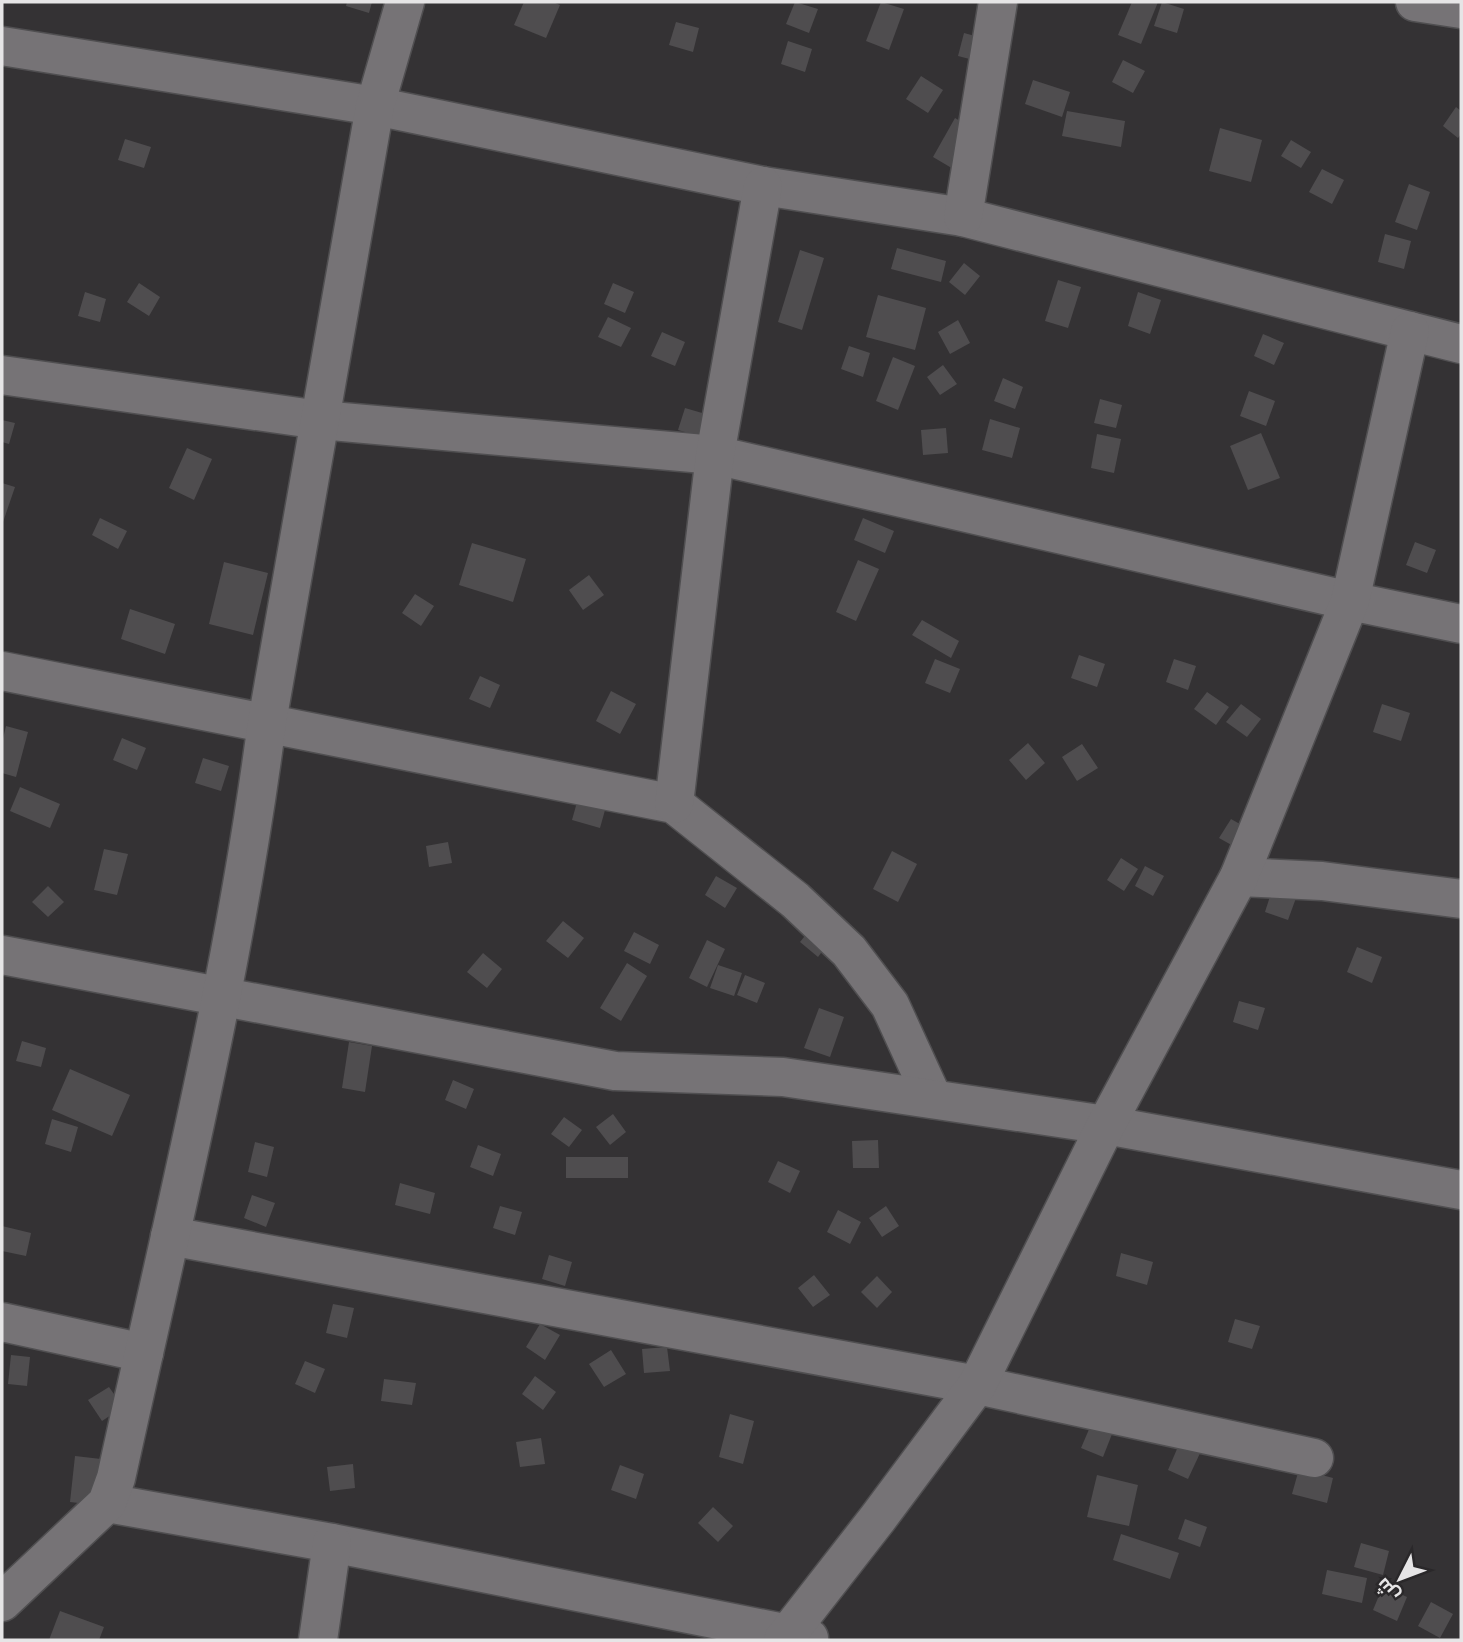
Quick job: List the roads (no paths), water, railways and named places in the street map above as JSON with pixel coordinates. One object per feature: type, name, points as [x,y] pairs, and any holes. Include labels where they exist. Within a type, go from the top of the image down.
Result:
[{"type":"street","points":[[2,1602],[107,1503],[116,1478],[222,997],[256,807],[267,722],[375,106],[405,2]]},
{"type":"street","points":[[963,217],[998,2]]},
{"type":"street","points":[[1415,2],[1461,9]]},
{"type":"street","points":[[2,46],[375,106],[763,186],[963,217],[1461,344]]},
{"type":"street","points":[[674,804],[715,455],[763,186]]},
{"type":"street","points":[[107,1503],[332,1544],[796,1638],[878,1518],[978,1385],[1106,1125],[1239,877],[1350,601],[1410,331]]},
{"type":"street","points":[[2,375],[320,419],[715,455],[1461,624]]},
{"type":"street","points":[[2,671],[674,804],[795,900],[849,951],[890,1005],[933,1099]]},
{"type":"street","points":[[1239,877],[1322,881],[1461,899]]},
{"type":"street","points":[[2,955],[615,1071],[783,1077],[1106,1125],[1461,1190]]},
{"type":"street","points":[[170,1236],[978,1385],[1314,1458]]},
{"type":"street","points":[[2,1322],[144,1353]]},
{"type":"street","points":[[317,1640],[332,1544]]}]
